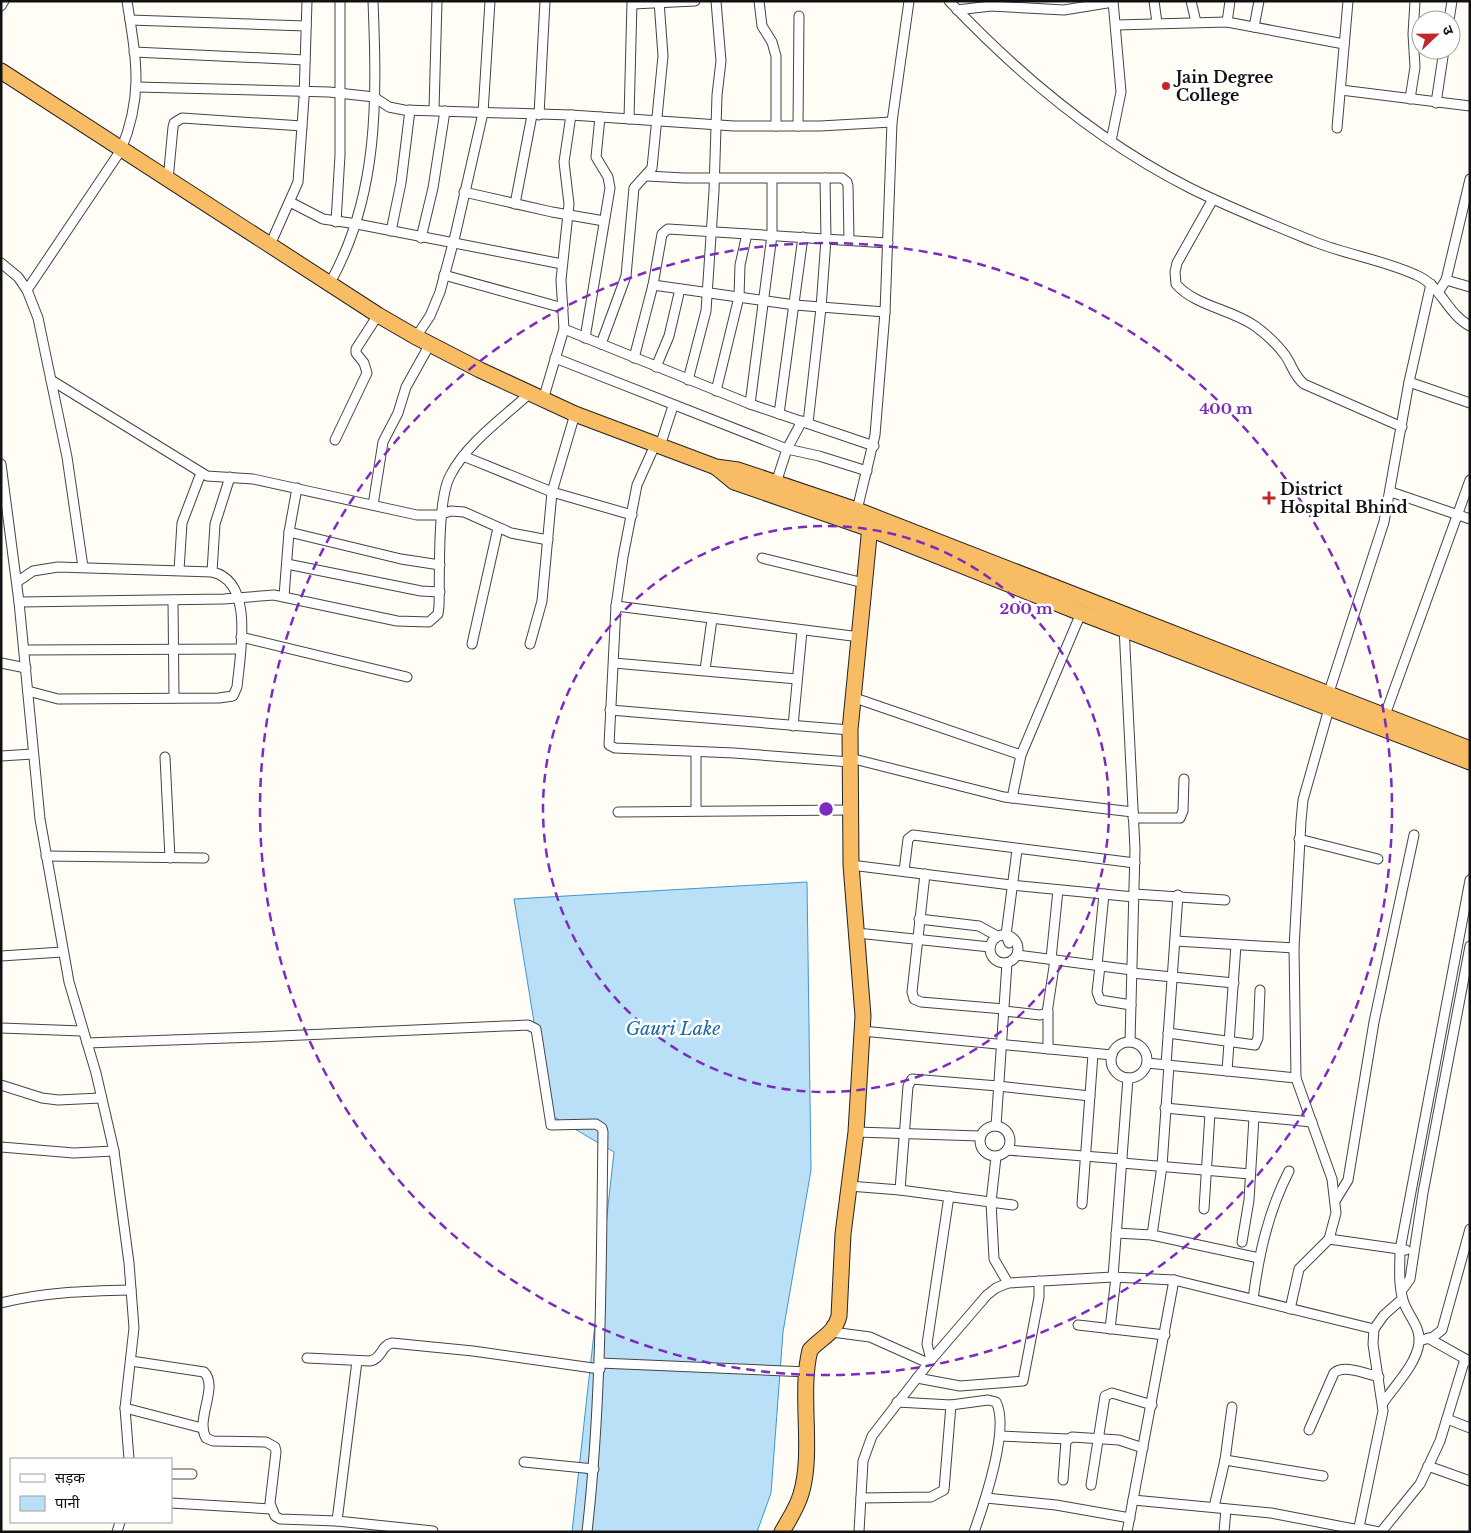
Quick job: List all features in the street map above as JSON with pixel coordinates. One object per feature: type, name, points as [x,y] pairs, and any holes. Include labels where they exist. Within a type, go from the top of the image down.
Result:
[{"type":"highway","points":[[1,71],[378,315],[423,340],[574,414],[716,467],[738,470],[857,510],[871,522],[1124,630],[1385,715],[1470,749]]},
{"type":"highway","points":[[716,467],[734,482],[871,522],[1123,613],[1330,698],[1470,762]]},
{"type":"highway","points":[[782,1532],[794,1511],[803,1483],[810,1350],[832,1332],[837,1326],[839,1316],[840,1272],[856,1132],[862,1031],[862,992],[851,865],[850,730],[871,522]]},
{"type":"street","points":[[1,6],[4,1]]},
{"type":"street","points":[[27,290],[121,150],[134,114],[137,86],[127,1]]},
{"type":"street","points":[[270,245],[298,182],[307,1]]},
{"type":"street","points":[[336,222],[340,93],[340,1]]},
{"type":"street","points":[[330,283],[347,251],[364,202],[371,150],[374,97],[372,1]]},
{"type":"street","points":[[434,110],[436,1]]},
{"type":"street","points":[[373,505],[383,442],[398,413],[434,308],[453,244],[483,113],[490,1]]},
{"type":"street","points":[[515,204],[536,115],[545,1]]},
{"type":"street","points":[[629,119],[633,3],[695,1]]},
{"type":"street","points":[[688,380],[704,321],[707,292],[721,61],[716,1]]},
{"type":"street","points":[[759,1],[762,26],[772,42],[776,56],[776,126]]},
{"type":"street","points":[[857,510],[874,446],[885,312],[892,122],[910,1]]},
{"type":"street","points":[[949,1],[1014,66],[1069,112],[1111,141],[1169,176],[1213,199],[1324,245],[1417,275],[1431,284],[1455,315],[1470,326]]},
{"type":"street","points":[[957,10],[991,6],[1064,10],[1113,1],[1121,92],[1111,141]]},
{"type":"street","points":[[1154,1],[1157,23]]},
{"type":"street","points":[[1191,1],[1196,22]]},
{"type":"street","points":[[1227,22],[1230,1]]},
{"type":"street","points":[[1254,27],[1260,1]]},
{"type":"street","points":[[1337,128],[1348,1]]},
{"type":"street","points":[[1410,99],[1416,67],[1413,34],[1415,1]]},
{"type":"street","points":[[601,344],[626,276],[634,188],[636,184],[647,176],[652,168],[663,48],[659,2]]},
{"type":"street","points":[[798,126],[799,16]]},
{"type":"street","points":[[130,20],[306,26]]},
{"type":"street","points":[[1116,25],[1227,22],[1344,44]]},
{"type":"street","points":[[134,52],[305,60]]},
{"type":"street","points":[[1436,103],[1442,60]]},
{"type":"street","points":[[137,86],[304,90],[374,97],[389,107],[410,110],[571,115],[716,125],[798,126],[892,122]]},
{"type":"street","points":[[1340,90],[1470,106]]},
{"type":"street","points":[[391,231],[401,183],[410,110]]},
{"type":"street","points":[[421,238],[433,188],[445,111]]},
{"type":"street","points":[[19,602],[237,599],[284,596],[412,624],[429,622],[434,619],[438,614],[440,592],[442,513],[445,488],[463,456],[536,396],[556,358],[564,330],[561,280],[569,216],[564,162],[571,115]]},
{"type":"street","points":[[585,338],[610,188],[608,176],[596,157],[600,117]]},
{"type":"street","points":[[168,180],[173,127],[174,123],[182,118],[302,126]]},
{"type":"street","points":[[647,176],[772,179],[842,178],[847,182],[849,240]]},
{"type":"street","points":[[776,483],[787,449],[805,422],[821,308],[826,239],[825,178]]},
{"type":"street","points":[[750,404],[765,302],[772,235],[772,179]]},
{"type":"street","points":[[1438,291],[1446,280],[1467,200],[1470,180]]},
{"type":"street","points":[[464,192],[569,216],[604,221]]},
{"type":"street","points":[[1213,199],[1177,264],[1175,272],[1176,284],[1187,293],[1245,320],[1260,330],[1286,357],[1297,378],[1304,384],[1402,427]]},
{"type":"street","points":[[290,202],[323,219],[336,222],[357,224],[562,264]]},
{"type":"street","points":[[634,358],[653,285],[664,231],[668,228],[888,243]]},
{"type":"street","points":[[716,391],[739,297],[740,265],[746,234]]},
{"type":"street","points":[[779,414],[803,237]]},
{"type":"street","points":[[1,263],[18,276],[27,290],[38,318],[70,474],[82,567]]},
{"type":"street","points":[[444,275],[562,308]]},
{"type":"street","points":[[1446,280],[1470,287]]},
{"type":"street","points":[[1290,1308],[1299,1269],[1329,1239],[1335,1222],[1332,1179],[1296,1078],[1294,948],[1299,839],[1303,800],[1330,698],[1384,522],[1391,492],[1409,382],[1431,284]]},
{"type":"street","points":[[653,285],[765,302],[885,312]]},
{"type":"street","points":[[656,367],[669,336],[680,289]]},
{"type":"street","points":[[335,440],[367,373],[364,363],[356,353],[356,349],[378,315]]},
{"type":"street","points":[[564,330],[750,404],[874,446]]},
{"type":"street","points":[[556,358],[673,406],[787,449],[819,456],[867,472]]},
{"type":"street","points":[[51,380],[201,474],[297,488],[417,515],[451,511],[464,512],[498,528],[526,537],[548,540]]},
{"type":"street","points":[[1409,382],[1470,403]]},
{"type":"street","points":[[673,406],[657,446],[639,476],[616,606],[608,742],[611,747],[850,760],[970,790],[1012,798],[1133,815],[1180,818],[1184,779]]},
{"type":"street","points":[[530,644],[540,609],[552,492],[574,414]]},
{"type":"street","points":[[463,456],[552,492],[632,515]]},
{"type":"street","points":[[1,464],[17,582],[33,754],[46,856],[62,952],[114,1151],[134,1328],[125,1408],[129,1458]]},
{"type":"street","points":[[179,570],[182,523],[201,474]]},
{"type":"street","points":[[212,572],[214,524],[230,477]]},
{"type":"street","points":[[1385,715],[1470,480]]},
{"type":"street","points":[[284,596],[290,532],[297,488]]},
{"type":"street","points":[[1391,492],[1470,519]]},
{"type":"street","points":[[472,644],[498,528]]},
{"type":"street","points":[[290,532],[396,558],[440,565]]},
{"type":"street","points":[[762,558],[864,583]]},
{"type":"street","points":[[287,564],[421,592],[440,592]]},
{"type":"street","points":[[17,582],[27,573],[40,570],[82,567],[212,572],[221,574],[230,580],[242,617],[237,687],[233,696],[52,698],[28,691]]},
{"type":"street","points":[[173,600],[174,698]]},
{"type":"street","points":[[616,606],[860,637]]},
{"type":"street","points":[[1012,798],[1021,754],[1081,613]]},
{"type":"street","points":[[1123,613],[1135,863],[1130,1042]]},
{"type":"street","points":[[705,670],[712,619]]},
{"type":"street","points":[[792,726],[802,631]]},
{"type":"street","points":[[242,636],[407,677]]},
{"type":"street","points":[[24,650],[240,649]]},
{"type":"street","points":[[614,663],[797,678]]},
{"type":"street","points":[[1,664],[26,668]]},
{"type":"street","points":[[852,697],[1021,754]]},
{"type":"street","points":[[610,710],[850,730]]},
{"type":"street","points":[[696,752],[696,810]]},
{"type":"street","points":[[1,756],[33,754]]},
{"type":"street","points":[[165,757],[170,858]]},
{"type":"street","points":[[618,812],[850,810]]},
{"type":"street","points":[[1335,1201],[1348,1180],[1374,1022],[1414,835]]},
{"type":"street","points":[[904,871],[908,839],[913,836],[1135,863]]},
{"type":"street","points":[[1299,839],[1378,859]]},
{"type":"street","points":[[996,1126],[1011,885],[1017,850]]},
{"type":"street","points":[[46,856],[204,858]]},
{"type":"street","points":[[851,865],[1058,890],[1134,896],[1178,895],[1225,900]]},
{"type":"street","points":[[926,874],[919,919],[912,992],[917,1001],[1040,1015],[1048,1011]]},
{"type":"street","points":[[1133,1500],[1295,1516],[1359,1530],[1380,1532],[1410,1498],[1428,1466],[1468,1360],[1424,1340],[1402,1295],[1400,1250],[1470,880]]},
{"type":"street","points":[[1048,1049],[1048,1011],[1058,890]]},
{"type":"street","points":[[1104,894],[1097,992],[1100,1000],[1131,1005]]},
{"type":"street","points":[[1152,1235],[1162,1166],[1168,1033],[1178,895]]},
{"type":"street","points":[[919,919],[979,926],[1008,949]]},
{"type":"street","points":[[857,933],[1008,949],[1053,960],[1099,965],[1172,977],[1234,983]]},
{"type":"street","points":[[1175,941],[1294,948]]},
{"type":"street","points":[[1227,1071],[1236,945]]},
{"type":"street","points":[[1359,1530],[1383,1403],[1373,1344],[1374,1329],[1402,1295],[1410,1280],[1413,1252],[1470,946]]},
{"type":"street","points":[[990,947],[995,959],[1008,949]]},
{"type":"street","points":[[1,956],[62,952]]},
{"type":"street","points":[[1168,1033],[1252,1046],[1257,1042],[1260,990]]},
{"type":"street","points":[[87,1042],[258,1038],[528,1025],[533,1027],[539,1035],[551,1125],[554,1127],[596,1124],[602,1128],[603,1132],[600,1366],[594,1469],[587,1532]]},
{"type":"street","points":[[1,1028],[82,1031]]},
{"type":"street","points":[[862,1031],[1112,1056]]},
{"type":"street","points":[[1130,1042],[1143,1048],[1147,1063],[1142,1072],[1128,1078],[1115,1071],[1112,1056],[1116,1047],[1130,1042]]},
{"type":"street","points":[[1082,1204],[1087,1157],[1093,1054]]},
{"type":"street","points":[[1147,1063],[1296,1078]]},
{"type":"street","points":[[1110,1329],[1128,1078]]},
{"type":"street","points":[[900,1190],[908,1086],[912,1079],[1090,1096]]},
{"type":"street","points":[[1,1085],[42,1098],[58,1100],[101,1098]]},
{"type":"street","points":[[1165,1108],[1312,1122]]},
{"type":"street","points":[[1204,1210],[1210,1112]]},
{"type":"street","points":[[1242,1242],[1247,1214],[1254,1117]]},
{"type":"street","points":[[996,1126],[1002,1127],[1008,1134],[1010,1142],[1007,1150],[996,1157],[988,1155],[981,1149],[980,1136],[985,1129],[996,1126]]},
{"type":"street","points":[[856,1132],[980,1136]]},
{"type":"street","points":[[1,1147],[74,1153],[114,1151]]},
{"type":"street","points":[[1007,1150],[1250,1174]]},
{"type":"street","points":[[996,1157],[991,1202],[994,1259],[1008,1283]]},
{"type":"street","points":[[1253,1299],[1259,1258],[1273,1204],[1289,1171]]},
{"type":"street","points":[[849,1186],[900,1190],[1013,1206]]},
{"type":"street","points":[[929,1361],[927,1344],[949,1196]]},
{"type":"street","points":[[1383,1403],[1424,1340],[1438,1334],[1445,1323],[1470,1229]]},
{"type":"street","points":[[1116,1234],[1152,1235],[1259,1258]]},
{"type":"street","points":[[1329,1239],[1413,1252]]},
{"type":"street","points":[[859,1532],[865,1452],[872,1436],[929,1361],[987,1295],[996,1288],[1008,1283],[1114,1277],[1174,1280],[1374,1329]]},
{"type":"street","points":[[1127,1532],[1174,1280]]},
{"type":"street","points":[[917,1378],[960,1386],[1023,1381],[1039,1298],[1039,1281]]},
{"type":"street","points":[[1,1303],[18,1298],[75,1292],[131,1290]]},
{"type":"street","points":[[1078,1325],[1165,1335]]},
{"type":"street","points":[[832,1332],[870,1337],[929,1361]]},
{"type":"street","points":[[306,1358],[357,1361],[375,1360],[386,1346],[392,1343],[473,1350],[600,1366],[615,1364],[808,1372]]},
{"type":"street","points":[[131,1361],[204,1372],[208,1376],[210,1384],[202,1428],[206,1438],[213,1441],[266,1442],[275,1446],[271,1508],[275,1516],[280,1519],[337,1521],[433,1531]]},
{"type":"street","points":[[337,1521],[357,1361]]},
{"type":"street","points":[[1309,1430],[1337,1370],[1345,1369],[1379,1377]]},
{"type":"street","points":[[1091,1485],[1104,1400],[1108,1394],[1152,1405]]},
{"type":"street","points":[[897,1402],[951,1405],[988,1400],[996,1402],[1000,1436],[986,1498],[974,1532]]},
{"type":"street","points":[[861,1498],[931,1497],[944,1490],[951,1405]]},
{"type":"street","points":[[1214,1508],[1225,1460],[1232,1407]]},
{"type":"street","points":[[125,1408],[202,1428]]},
{"type":"street","points":[[1447,1419],[1470,1428]]},
{"type":"street","points":[[1000,1436],[1068,1439],[1076,1437],[1098,1438],[1119,1440],[1143,1448]]},
{"type":"street","points":[[1063,1480],[1065,1448],[1068,1439]]},
{"type":"street","points":[[1225,1460],[1323,1476]]},
{"type":"street","points":[[524,1462],[594,1469]]},
{"type":"street","points":[[1428,1466],[1470,1481]]},
{"type":"street","points":[[172,1474],[192,1474]]},
{"type":"street","points":[[986,1498],[1056,1505],[1130,1518]]},
{"type":"street","points":[[172,1503],[271,1508]]},
{"type":"street","points":[[1224,1532],[1226,1508]]},
{"type":"water","name":"Gauri Lake","points":[[807,882],[811,1170],[783,1332],[771,1493],[757,1532],[572,1532],[614,1152],[549,1114],[514,899]]},
{"type":"place","name":"Jain Degree College","points":[[1166,86]]},
{"type":"place","name":"District Hospital Bhind","points":[[1269,498]]}]
